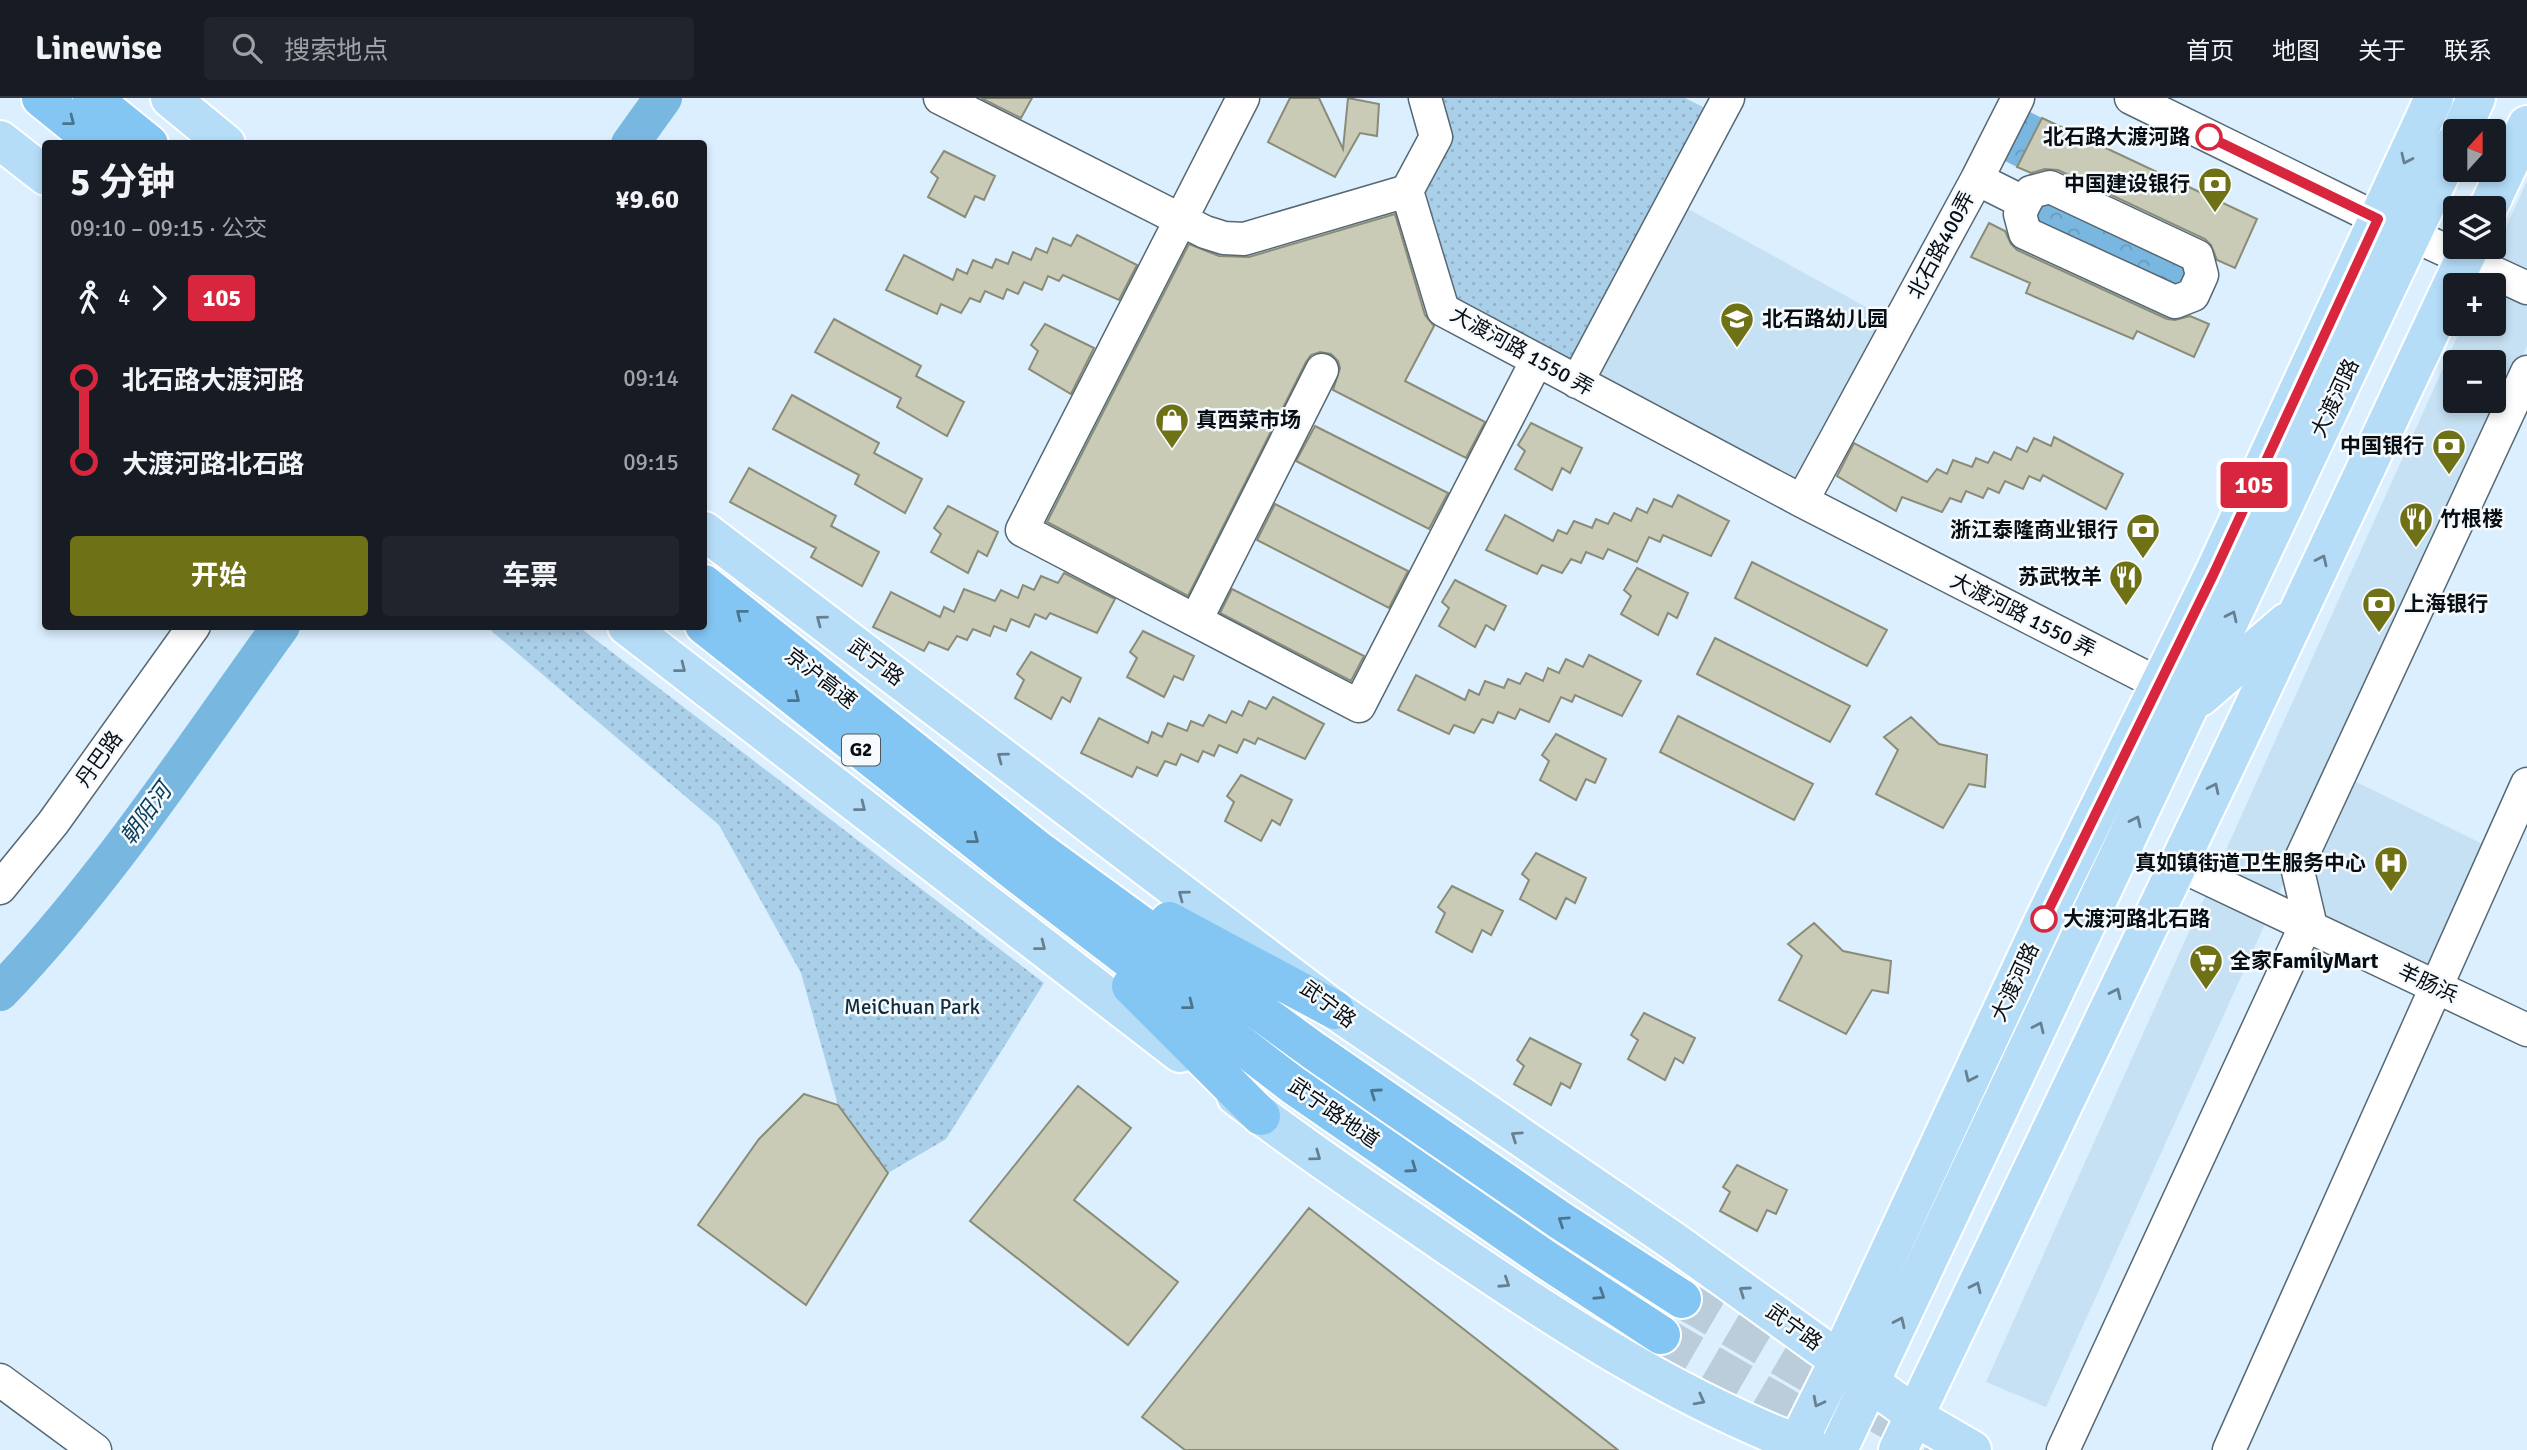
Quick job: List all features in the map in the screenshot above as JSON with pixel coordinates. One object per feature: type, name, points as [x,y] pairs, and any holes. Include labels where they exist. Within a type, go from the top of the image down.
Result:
[{"type":"highway","points":[[41,98],[94,140]]},
{"type":"highway","points":[[92,98],[144,140]]},
{"type":"highway","name":"京沪高速","points":[[707,587],[1028,862]]},
{"type":"highway","name":"京沪高速","points":[[707,627],[1028,862]]},
{"type":"highway","points":[[1028,862],[1335,1010]]},
{"type":"highway","points":[[1028,862],[1261,1116]]},
{"type":"highway","name":"武宁路地道","points":[[1028,862],[1314,1051],[1561,1221],[1682,1299]]},
{"type":"highway","name":"武宁路地道","points":[[1028,862],[1293,1085],[1545,1259],[1661,1335]]},
{"type":"main road","points":[[140,98],[191,140]]},
{"type":"main road","points":[[170,98],[221,140]]},
{"type":"main road","name":"大渡河路","points":[[1802,1448],[1839,1360],[2043,922],[2214,573],[2434,98]]},
{"type":"main road","points":[[2466,119],[2476,98]]},
{"type":"main road","points":[[2494,196],[2527,125]]},
{"type":"main road","points":[[0,133],[42,159]]},
{"type":"main road","points":[[0,140],[42,173]]},
{"type":"main road","name":"大渡河路","points":[[1838,1450],[2443,169]]},
{"type":"main road","points":[[1899,1450],[2464,259]]},
{"type":"main road","name":"武宁路","points":[[707,533],[1335,1010],[1673,1241],[1915,1415],[1972,1450]]},
{"type":"main road","points":[[2190,705],[2296,614]]},
{"type":"main road","points":[[632,630],[1261,1116],[1321,1159],[1605,1349],[1726,1414],[1802,1448]]},
{"type":"main road","points":[[2010,1214],[2017,1073]]},
{"type":"street","points":[[940,98],[1205,232],[1224,238],[1244,239],[1407,191],[1436,137],[1425,98]]},
{"type":"street","points":[[1243,98],[1022,530],[1359,706],[1537,360]]},
{"type":"street","points":[[1577,382],[1728,98]]},
{"type":"street","name":"北石路400弄","points":[[1802,501],[1977,179],[2018,98]]},
{"type":"street","points":[[2131,98],[2378,219],[2412,235],[2443,245]]},
{"type":"street","points":[[1977,179],[2025,204]]},
{"type":"street","points":[[2050,187],[2196,256],[2202,275],[2193,295],[2175,302],[2025,233],[2020,214],[2025,204],[2031,192],[2050,187]]},
{"type":"street","name":"大渡河路 1550 弄","points":[[1407,191],[1443,310],[1802,501],[2159,684]]},
{"type":"street","points":[[2477,259],[2527,288]]},
{"type":"street","points":[[1196,620],[1322,370]]},
{"type":"street","points":[[2063,1450],[2309,918],[2297,867],[2527,372]]},
{"type":"street","name":"丹巴路","points":[[0,888],[53,823],[191,630]]},
{"type":"street","points":[[2229,1450],[2527,784]]},
{"type":"street","name":"羊肠浜","points":[[2177,864],[2527,1030]]},
{"type":"street","points":[[0,1380],[95,1450]]},
{"type":"shaded area","points":[[2527,181],[2527,346],[2506,392],[2506,350],[2451,350],[2458,336],[2506,336],[2506,273],[2485,273],[2492,259],[2506,259],[2506,227]]},
{"type":"shaded area","name":"北石路幼儿园","points":[[1681,205],[1886,318],[1798,491],[1587,380]]},
{"type":"shaded area","points":[[2443,368],[2443,413],[2497,413],[2046,1407],[1986,1382]]},
{"type":"shaded area","name":"真如镇街道卫生服务中心","points":[[2340,774],[2497,851],[2437,984],[2309,918],[2297,867]]},
{"type":"green space","points":[[1425,98],[1685,98],[1709,110],[1577,382],[1443,310],[1407,191],[1436,137]]},
{"type":"green space","points":[[2026,110],[2042,118],[2017,167],[2001,159]]},
{"type":"green space","points":[[2044,197],[2192,267],[2180,292],[2032,221]]},
{"type":"green space","name":"MeiChuan Park","points":[[491,630],[583,630],[1044,983],[946,1139],[888,1173],[838,1105],[801,973],[719,825]]},
{"type":"building","points":[[981,98],[1032,98],[1021,118]]},
{"type":"building","points":[[1290,98],[1319,98],[1343,149],[1348,98],[1379,104],[1377,136],[1360,133],[1335,177],[1268,142]]},
{"type":"building","points":[[2042,118],[2257,219],[2235,268],[2217,260],[2211,245],[2205,239],[2058,170],[2045,169],[2031,173],[2017,167]]},
{"type":"building","points":[[944,151],[995,176],[984,200],[975,196],[965,217],[928,197],[938,178],[931,172]]},
{"type":"building","name":"真西菜市场","points":[[1395,214],[1425,315],[1434,326],[1405,381],[1485,422],[1466,458],[1333,390],[1340,368],[1338,361],[1331,354],[1320,352],[1311,355],[1306,362],[1188,596],[1047,522],[1189,244],[1219,256],[1249,257]]},
{"type":"building","points":[[1989,223],[2005,231],[2017,250],[2167,319],[2190,316],[2209,324],[2194,357],[2137,331],[2133,339],[2026,293],[2030,283],[1971,257]]},
{"type":"building","points":[[1077,235],[1137,265],[1119,300],[1063,275],[1059,281],[1048,276],[1042,290],[1024,282],[1018,294],[1007,289],[1003,299],[985,291],[980,302],[970,298],[961,313],[941,304],[937,314],[886,290],[904,255],[953,280],[957,269],[967,274],[973,260],[992,268],[996,259],[1008,264],[1013,252],[1031,260],[1036,248],[1047,253],[1053,238],[1071,246]]},
{"type":"building","points":[[834,319],[921,366],[916,376],[964,402],[947,436],[897,407],[901,398],[815,352]]},
{"type":"building","points":[[1045,324],[1094,348],[1071,394],[1029,369],[1038,351],[1031,345]]},
{"type":"building","points":[[792,395],[879,443],[874,453],[922,479],[905,513],[855,484],[859,475],[773,429]]},
{"type":"building","points":[[1531,423],[1582,448],[1570,473],[1562,468],[1552,490],[1515,469],[1525,451],[1518,445]]},
{"type":"building","points":[[1315,426],[1448,493],[1429,529],[1296,461]]},
{"type":"building","points":[[2054,437],[2123,474],[2106,509],[2043,475],[2040,481],[2029,476],[2023,489],[2005,481],[1999,493],[1988,488],[1983,498],[1966,491],[1961,502],[1950,498],[1942,512],[1902,497],[1896,511],[1837,476],[1854,443],[1927,482],[1937,469],[1947,474],[1953,460],[1972,467],[1976,458],[1988,463],[1994,452],[2011,460],[2017,447],[2027,452],[2034,438],[2051,446]]},
{"type":"building","points":[[749,468],[836,516],[831,526],[879,552],[862,586],[811,557],[816,548],[730,502]]},
{"type":"building","points":[[1678,495],[1729,521],[1711,556],[1663,535],[1660,542],[1649,537],[1637,562],[1608,549],[1603,559],[1586,552],[1581,563],[1571,559],[1562,573],[1542,565],[1537,574],[1486,550],[1505,515],[1553,541],[1558,530],[1567,534],[1574,521],[1592,528],[1596,519],[1608,524],[1614,513],[1631,521],[1637,508],[1647,513],[1654,499],[1672,507]]},
{"type":"building","points":[[1275,504],[1408,571],[1389,608],[1257,540]]},
{"type":"building","points":[[948,506],[998,532],[987,556],[978,551],[968,573],[931,552],[941,534],[934,528]]},
{"type":"building","points":[[1752,562],[1887,630],[1867,666],[1735,598]]},
{"type":"building","points":[[1637,568],[1688,593],[1677,618],[1668,613],[1658,635],[1621,614],[1631,596],[1624,590]]},
{"type":"building","points":[[1064,573],[1115,599],[1097,633],[1050,613],[1046,619],[1035,614],[1029,627],[1011,619],[1006,631],[994,626],[990,636],[973,629],[967,640],[957,636],[948,650],[929,642],[924,651],[873,627],[891,592],[940,617],[944,607],[954,612],[964,589],[995,601],[1001,590],[1018,598],[1023,585],[1034,590],[1041,576],[1058,583]]},
{"type":"building","points":[[1455,580],[1506,606],[1494,630],[1486,625],[1475,647],[1439,626],[1449,608],[1442,602]]},
{"type":"building","points":[[1232,589],[1364,656],[1351,681],[1220,613]]},
{"type":"building","points":[[1143,631],[1194,656],[1183,680],[1174,676],[1164,697],[1127,677],[1137,658],[1130,652]]},
{"type":"building","points":[[1715,638],[1850,706],[1830,742],[1697,674]]},
{"type":"building","points":[[1031,652],[1081,678],[1070,702],[1062,697],[1051,719],[1015,698],[1024,680],[1017,674]]},
{"type":"building","points":[[1589,655],[1641,681],[1622,716],[1575,695],[1572,702],[1561,697],[1549,722],[1520,709],[1515,719],[1498,712],[1493,723],[1482,719],[1474,733],[1454,725],[1449,734],[1398,710],[1416,675],[1465,700],[1469,690],[1479,695],[1485,681],[1504,688],[1508,679],[1520,684],[1526,673],[1543,681],[1548,668],[1559,673],[1566,659],[1583,667]]},
{"type":"building","points":[[1273,697],[1324,724],[1305,759],[1258,738],[1255,744],[1244,739],[1237,753],[1219,745],[1214,756],[1203,751],[1198,762],[1181,754],[1176,765],[1165,761],[1157,776],[1137,767],[1132,777],[1081,753],[1099,718],[1148,743],[1152,732],[1162,737],[1168,723],[1187,731],[1191,721],[1203,726],[1209,715],[1226,723],[1232,711],[1242,716],[1249,701],[1266,709]]},
{"type":"building","points":[[1678,716],[1813,784],[1794,820],[1660,752]]},
{"type":"building","points":[[1911,717],[1939,744],[1987,755],[1985,787],[1969,784],[1943,828],[1876,794],[1898,750],[1884,737]]},
{"type":"building","points":[[1556,734],[1606,759],[1595,783],[1586,779],[1576,800],[1540,780],[1549,761],[1542,755]]},
{"type":"building","points":[[1241,775],[1292,800],[1280,825],[1272,820],[1261,841],[1225,821],[1234,802],[1227,796]]},
{"type":"building","points":[[1536,853],[1586,878],[1575,903],[1566,898],[1556,919],[1520,899],[1529,880],[1522,874]]},
{"type":"building","points":[[1452,886],[1503,911],[1491,935],[1482,930],[1472,952],[1436,932],[1445,913],[1438,907]]},
{"type":"building","points":[[1814,923],[1843,951],[1891,961],[1888,993],[1872,990],[1846,1034],[1779,1000],[1802,956],[1788,944]]},
{"type":"building","points":[[1644,1013],[1695,1038],[1683,1063],[1675,1058],[1665,1080],[1628,1059],[1638,1040],[1631,1035]]},
{"type":"building","points":[[1530,1038],[1581,1064],[1570,1088],[1561,1083],[1551,1105],[1514,1084],[1524,1066],[1517,1060]]},
{"type":"building","points":[[1078,1086],[1131,1128],[1074,1200],[1178,1282],[1128,1345],[970,1221]]},
{"type":"building","points":[[804,1094],[838,1105],[888,1173],[806,1305],[698,1225],[759,1139]]},
{"type":"building","points":[[1737,1165],[1787,1190],[1776,1214],[1767,1210],[1757,1231],[1720,1211],[1730,1192],[1723,1187]]},
{"type":"building","points":[[1309,1208],[1618,1450],[1185,1450],[1142,1417]]},
{"type":"waterway","name":"朝阳河","points":[[633,140],[663,98]]},
{"type":"waterway","name":"朝阳河","points":[[0,992],[39,950],[112,860],[278,630]]},
{"type":"tunnel","points":[[1682,1299],[1935,1447]]},
{"type":"tunnel","points":[[1661,1335],[1838,1438]]},
{"type":"bus line","name":"105","points":[[2044,919],[2214,573],[2378,219],[2209,137]]},
{"type":"place","name":"北石路大渡河路","points":[[2209,137]]},
{"type":"place","name":"中国建设银行","points":[[2215,214]]},
{"type":"place","name":"北石路幼儿园","points":[[1737,349]]},
{"type":"place","name":"真西菜市场","points":[[1172,450]]},
{"type":"place","name":"中国银行","points":[[2449,476]]},
{"type":"place","name":"竹根楼","points":[[2416,549]]},
{"type":"place","name":"浙江泰隆商业银行","points":[[2143,560]]},
{"type":"place","name":"苏武牧羊","points":[[2126,607]]},
{"type":"place","name":"上海银行","points":[[2379,634]]},
{"type":"place","name":"真如镇街道卫生服务中心","points":[[2391,893]]},
{"type":"place","name":"大渡河路北石路","points":[[2044,919]]},
{"type":"place","name":"全家FamilyMart","points":[[2206,991]]}]
